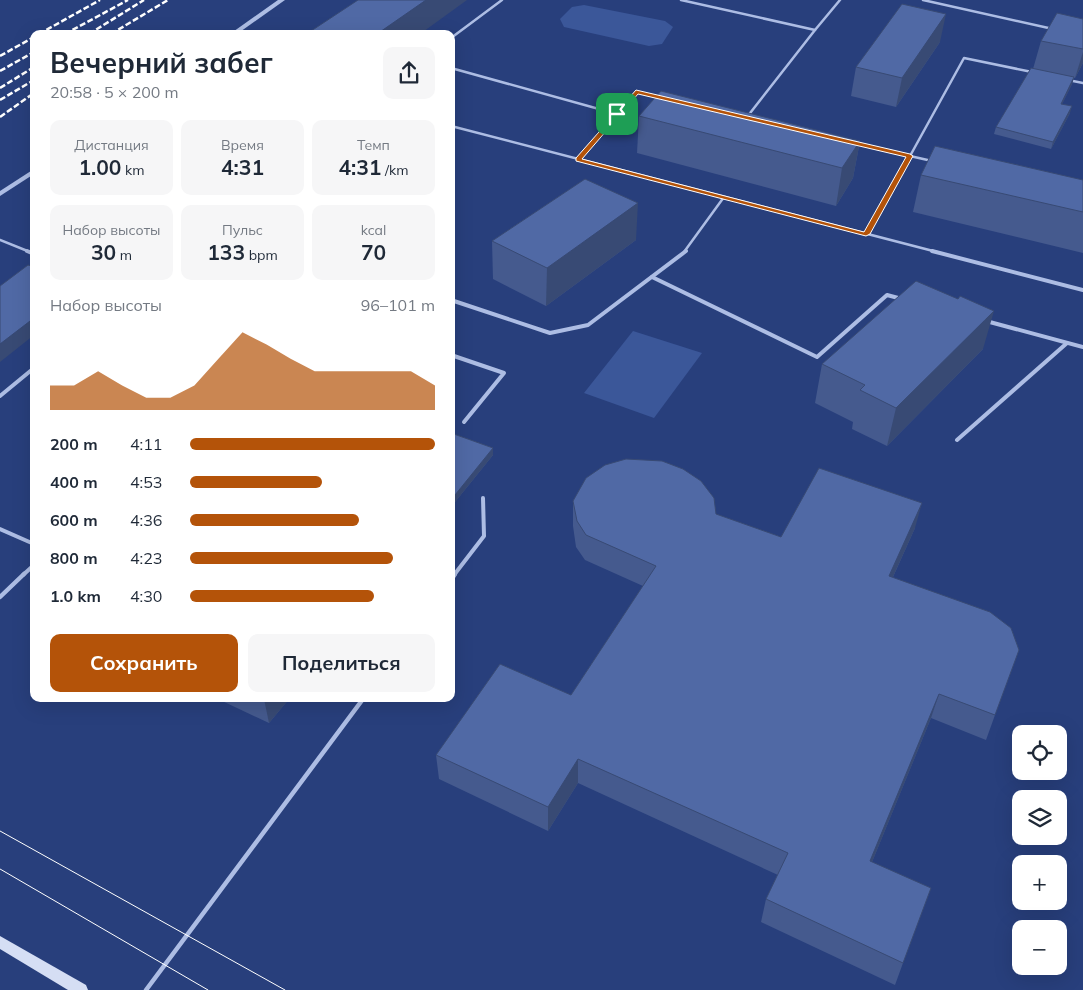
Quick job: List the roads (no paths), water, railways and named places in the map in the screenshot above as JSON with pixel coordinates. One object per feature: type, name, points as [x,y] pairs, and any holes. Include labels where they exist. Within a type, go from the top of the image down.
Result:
[{"type":"main road","points":[[0,942],[81,990]]},
{"type":"street","points":[[239,30],[282,0]]},
{"type":"street","points":[[0,194],[30,174]]},
{"type":"lane","points":[[455,35],[502,0]]},
{"type":"lane","points":[[681,0],[815,30]]},
{"type":"lane","points":[[747,118],[840,0]]},
{"type":"lane","points":[[923,0],[1055,29]]},
{"type":"lane","points":[[866,234],[964,58],[1037,73]]},
{"type":"lane","points":[[455,69],[617,114]]},
{"type":"lane","points":[[1065,79],[1083,83]]},
{"type":"lane","points":[[578,159],[636,92],[664,98]]},
{"type":"lane","points":[[738,116],[756,120]]},
{"type":"lane","points":[[455,127],[1083,290]]},
{"type":"lane","points":[[852,142],[938,163]]},
{"type":"lane","points":[[455,301],[550,332],[588,325],[686,251],[724,197]]},
{"type":"lane","points":[[0,240],[30,252]]},
{"type":"lane","points":[[652,277],[817,357],[887,295],[906,300]]},
{"type":"lane","points":[[982,320],[1083,348]]},
{"type":"lane","points":[[957,440],[1067,343]]},
{"type":"lane","points":[[455,356],[504,373],[464,422]]},
{"type":"lane","points":[[0,396],[30,371]]},
{"type":"lane","points":[[455,575],[484,536],[483,498]]},
{"type":"lane","points":[[0,529],[30,542]]},
{"type":"lane","points":[[0,597],[30,569]]},
{"type":"lane","points":[[146,990],[361,702]]},
{"type":"tram line","points":[[0,831],[285,990]]},
{"type":"tram line","points":[[0,869],[208,990]]},
{"type":"railway","points":[[46,30],[100,0]]},
{"type":"railway","points":[[72,30],[128,0]]},
{"type":"railway","points":[[95,30],[144,0]]},
{"type":"railway","points":[[118,30],[168,0]]},
{"type":"railway","points":[[0,56],[30,39]]},
{"type":"railway","points":[[0,71],[30,54]]},
{"type":"railway","points":[[0,88],[30,69]]},
{"type":"railway","points":[[0,100],[30,82]]},
{"type":"railway","points":[[0,117],[30,96]]}]
